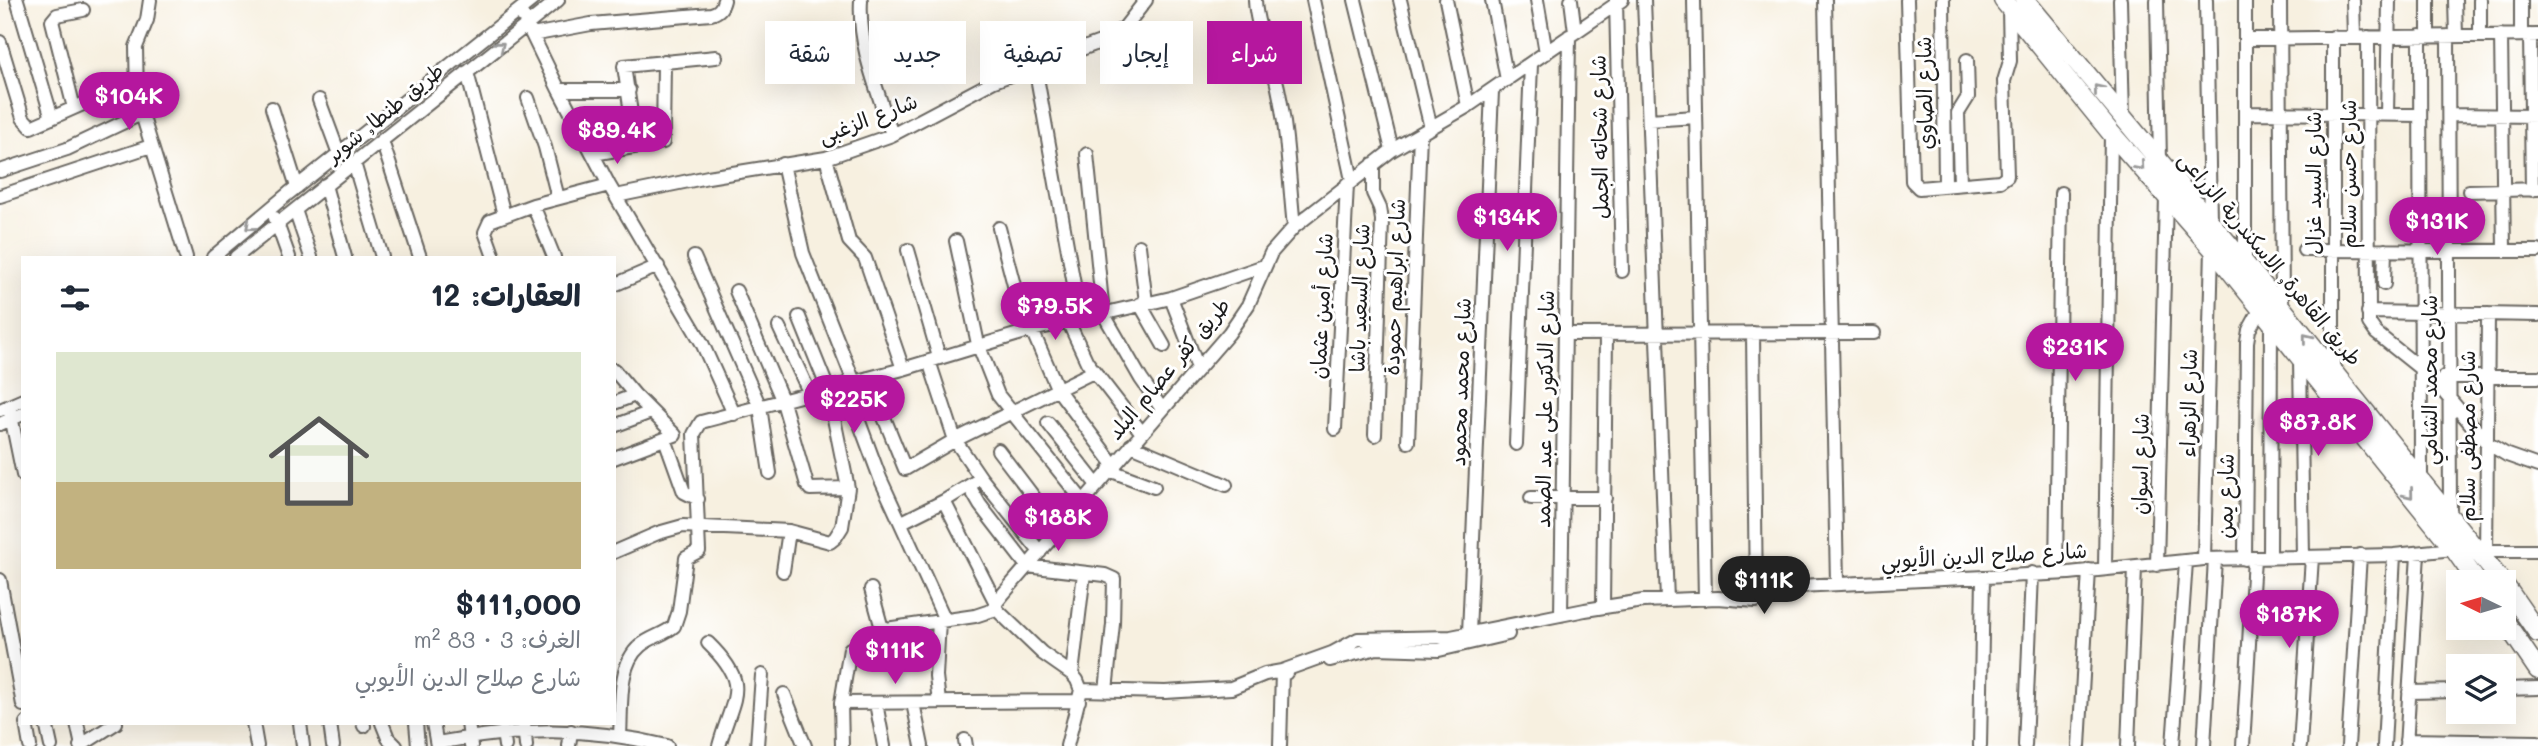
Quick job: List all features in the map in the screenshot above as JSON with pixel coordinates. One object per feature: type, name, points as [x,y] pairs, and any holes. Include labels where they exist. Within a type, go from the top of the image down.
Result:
[{"type":"highway","name":"طريق القاهرة, الاسكندرية الزراعى","points":[[2013,2],[2123,118],[2210,220],[2496,570]]},
{"type":"highway","name":"طريق القاهرة, الاسكندرية الزراعى","points":[[2013,2],[2111,133],[2212,248],[2469,570]]},
{"type":"highway","name":"طريق القاهرة, الاسكندرية الزراعى","points":[[2516,601],[2538,633]]},
{"type":"highway","points":[[2516,638],[2538,670]]},
{"type":"street","points":[[18,0],[52,118]]},
{"type":"street","points":[[150,0],[147,20],[136,47],[135,81],[141,114],[186,256]]},
{"type":"street","name":"طريق طنطا, شوبر","points":[[214,256],[532,0]]},
{"type":"street","name":"طريق طنطا, شوبر","points":[[237,256],[467,72],[530,30],[558,0]]},
{"type":"street","points":[[530,30],[711,14],[717,13],[724,0]]},
{"type":"street","points":[[861,0],[862,33],[867,57],[892,135]]},
{"type":"street","name":"شارع الزغبى","points":[[1086,48],[1107,40],[1125,27],[1146,0]]},
{"type":"street","points":[[1255,0],[1256,15],[1272,62],[1283,110],[1294,227]]},
{"type":"street","name":"شارع أمين عثمان","points":[[1313,0],[1350,182],[1335,429]]},
{"type":"street","points":[[1354,0],[1392,150]]},
{"type":"street","name":"شارع ابراهيم حمودة","points":[[1400,0],[1425,131],[1408,442]]},
{"type":"street","points":[[1446,0],[1468,106]]},
{"type":"street","points":[[1492,0],[1507,80]]},
{"type":"street","points":[[1537,0],[1546,53]]},
{"type":"street","name":"شارع الدكتور على عبد الصمد","points":[[1561,615],[1571,0]]},
{"type":"street","points":[[1644,0],[1667,600]]},
{"type":"street","points":[[1694,0],[1705,599]]},
{"type":"street","points":[[1825,0],[1837,583]]},
{"type":"street","points":[[1907,0],[1912,181],[1915,187],[1919,188],[2004,179],[2007,172],[2004,81],[2010,61],[2013,2]]},
{"type":"street","name":"شارع الصاوي","points":[[1943,0],[1945,186]]},
{"type":"street","points":[[2120,0],[2123,118]]},
{"type":"street","points":[[2157,0],[2160,162]]},
{"type":"street","points":[[2206,0],[2210,220]]},
{"type":"street","points":[[2245,0],[2245,263]]},
{"type":"street","points":[[2280,0],[2282,308]]},
{"type":"street","points":[[2353,0],[2354,37]]},
{"type":"street","points":[[2387,114],[2389,0]]},
{"type":"street","points":[[2421,478],[2426,374],[2420,313],[2420,115],[2428,0]]},
{"type":"street","name":"شارع محمد الشامي","points":[[2450,514],[2448,115],[2455,0]]},
{"type":"street","points":[[2480,0],[2480,35]]},
{"type":"street","points":[[2469,191],[2535,190],[2535,116],[2530,35],[2521,0]]},
{"type":"street","name":"طريق كفر عصام البلد","points":[[996,606],[1058,529],[1239,320],[1264,266],[1278,243],[1294,227],[1392,150],[1492,91],[1618,1]]},
{"type":"street","name":"شارع شحاته الجمل","points":[[1618,1],[1622,271]]},
{"type":"street","points":[[74,108],[52,22],[57,15],[83,10]]},
{"type":"street","points":[[520,10],[593,154],[702,343],[734,414]]},
{"type":"street","points":[[2501,35],[2504,251]]},
{"type":"street","points":[[2245,39],[2530,35]]},
{"type":"street","name":"شارع السيد غزال","points":[[2333,37],[2333,370]]},
{"type":"street","name":"شارع حسن سلام","points":[[2368,37],[2368,312]]},
{"type":"street","points":[[0,42],[25,123],[34,127],[135,81]]},
{"type":"street","points":[[573,117],[632,113],[624,66],[716,57]]},
{"type":"street","points":[[1960,184],[1958,113],[1959,107],[1968,97],[1967,60]]},
{"type":"street","points":[[593,154],[663,142],[664,61]]},
{"type":"street","points":[[1516,444],[1531,64]]},
{"type":"street","points":[[467,72],[504,215],[491,220],[485,232],[494,256]]},
{"type":"street","name":"شارع الزغبى","points":[[504,215],[558,198],[826,158],[892,135],[990,84]]},
{"type":"street","points":[[1038,84],[1074,319],[1093,372],[1142,433]]},
{"type":"street","points":[[559,90],[629,90]]},
{"type":"street","name":"شارع محمد محمود","points":[[1469,633],[1492,91]]},
{"type":"street","points":[[528,98],[545,147],[558,198]]},
{"type":"street","points":[[319,100],[339,154]]},
{"type":"street","points":[[272,108],[297,187]]},
{"type":"street","points":[[2246,113],[2420,115]]},
{"type":"street","points":[[0,171],[67,149],[141,114]]},
{"type":"street","points":[[2448,115],[2535,116]]},
{"type":"street","points":[[1649,120],[1696,117]]},
{"type":"street","points":[[2105,569],[2111,133]]},
{"type":"street","points":[[382,141],[420,256]]},
{"type":"street","points":[[0,196],[151,146]]},
{"type":"street","points":[[1087,153],[1103,313],[1141,379],[1162,409]]},
{"type":"street","points":[[826,158],[849,241],[865,258],[903,369]]},
{"type":"street","points":[[354,163],[382,256]]},
{"type":"street","points":[[783,164],[803,253],[880,478],[902,522],[942,620],[936,676],[939,702]]},
{"type":"street","name":"شارع السعيد باشا","points":[[1373,164],[1373,193],[1382,220],[1374,435]]},
{"type":"street","points":[[326,185],[345,256]]},
{"type":"street","points":[[2056,573],[2060,193]]},
{"type":"street","name":"شارع اسوان","points":[[2157,565],[2166,196]]},
{"type":"street","points":[[533,205],[554,256]]},
{"type":"street","points":[[271,208],[289,256]]},
{"type":"street","points":[[295,209],[311,256]]},
{"type":"street","points":[[999,228],[1029,330],[1058,390],[1112,468],[1154,487]]},
{"type":"street","points":[[957,241],[978,344],[998,395],[1083,501]]},
{"type":"street","points":[[1139,246],[1143,303],[1164,346]]},
{"type":"street","name":"شارع الزهراء","points":[[2204,746],[2212,248]]},
{"type":"street","points":[[908,250],[955,440],[981,478],[1040,552]]},
{"type":"street","points":[[2304,250],[2538,251]]},
{"type":"street","points":[[2384,284],[2385,250]]},
{"type":"street","points":[[694,257],[760,407],[770,473]]},
{"type":"street","points":[[616,284],[658,265]]},
{"type":"street","points":[[620,735],[629,660],[641,645],[674,626],[679,611],[686,558],[699,551],[694,434],[701,422],[903,369],[1029,330],[1171,298],[1264,266]]},
{"type":"street","points":[[736,291],[783,401],[808,488],[848,488]]},
{"type":"street","points":[[1171,298],[1198,368]]},
{"type":"street","points":[[2538,315],[2368,312],[2372,329],[2426,374],[2487,443],[2507,455],[2538,466]]},
{"type":"street","name":"شارع مصطفى سلام","points":[[2486,555],[2488,314]]},
{"type":"street","points":[[616,551],[672,528],[696,525],[789,531],[830,542],[835,538],[842,527],[848,488],[828,389],[799,317]]},
{"type":"street","points":[[2265,317],[2270,558]]},
{"type":"street","name":"شارع يمن","points":[[2243,746],[2250,558],[2247,342],[2249,330],[2265,317]]},
{"type":"street","points":[[779,327],[810,394]]},
{"type":"street","points":[[1753,333],[1756,601]]},
{"type":"street","points":[[1565,334],[1874,333]]},
{"type":"street","points":[[1603,607],[1606,334]]},
{"type":"street","points":[[2300,360],[2307,557],[2300,746]]},
{"type":"street","points":[[616,372],[651,412],[674,433],[616,457]]},
{"type":"street","points":[[868,378],[905,469],[955,440],[1093,372]]},
{"type":"street","points":[[2426,374],[2450,377],[2538,377]]},
{"type":"street","points":[[616,403],[635,395]]},
{"type":"street","points":[[21,402],[9,415],[21,466]]},
{"type":"street","points":[[616,425],[651,412]]},
{"type":"street","points":[[1048,423],[1097,485]]},
{"type":"street","points":[[665,439],[684,492],[698,499]]},
{"type":"street","points":[[1131,445],[1226,485]]},
{"type":"street","points":[[998,450],[1058,529]]},
{"type":"street","points":[[902,522],[981,478]]},
{"type":"street","points":[[969,486],[980,505],[1027,566],[1112,576],[1115,582],[1106,691]]},
{"type":"street","points":[[1531,498],[1605,498]]},
{"type":"street","points":[[944,501],[996,606],[1042,653],[1072,674]]},
{"type":"street","points":[[783,571],[789,531]]},
{"type":"street","name":"شارع صلاح الدين الأيوبي","points":[[841,703],[939,702],[1080,696],[1106,691],[1165,692],[1231,688],[1332,653],[1358,639],[1439,638],[1603,607],[1667,600],[1756,601],[1778,587],[2135,568],[2209,559],[2394,555],[2454,549]]},
{"type":"street","points":[[2486,555],[2538,551]]},
{"type":"street","points":[[2418,554],[2406,743],[2538,742]]},
{"type":"street","points":[[2347,746],[2360,555]]},
{"type":"street","points":[[2384,746],[2394,555]]},
{"type":"street","points":[[2173,746],[2186,562]]},
{"type":"street","points":[[2128,746],[2135,568]]},
{"type":"street","points":[[2079,746],[2089,570]]},
{"type":"street","points":[[1067,746],[1080,696],[1072,674],[1084,573]]},
{"type":"street","points":[[2025,746],[2032,573]]},
{"type":"street","points":[[1980,746],[1983,577]]},
{"type":"street","points":[[0,580],[21,694]]},
{"type":"street","points":[[871,589],[883,627],[890,628],[975,616],[996,606]]},
{"type":"street","name":"شارع صلاح الدين الأيوبي","points":[[1282,671],[1290,673],[1368,649],[1439,650],[1518,632],[1523,623]]},
{"type":"street","points":[[708,643],[723,658],[736,681],[735,698],[719,746]]},
{"type":"street","points":[[842,746],[841,703],[850,649]]},
{"type":"street","points":[[1280,746],[1282,671]]},
{"type":"street","points":[[757,746],[762,675]]},
{"type":"street","points":[[2516,689],[2538,688]]},
{"type":"street","points":[[2409,692],[2446,691]]},
{"type":"street","points":[[783,694],[805,746]]},
{"type":"street","points":[[876,702],[884,746]]},
{"type":"street","points":[[913,703],[922,746]]},
{"type":"street","points":[[26,725],[30,746]]},
{"type":"street","points":[[47,725],[51,746]]},
{"type":"street","points":[[77,725],[81,746],[113,725]]},
{"type":"street","points":[[253,725],[257,746]]},
{"type":"street","points":[[299,725],[303,746]]},
{"type":"street","points":[[330,725],[333,746]]},
{"type":"street","points":[[383,725],[388,738],[396,746]]},
{"type":"street","points":[[416,725],[418,746]]},
{"type":"street","points":[[433,725],[437,745],[471,741],[524,727],[571,731],[605,740],[620,735],[667,746]]},
{"type":"street","points":[[524,727],[526,746]]},
{"type":"street","points":[[569,746],[571,731]]},
{"type":"street","points":[[503,732],[505,746]]}]
